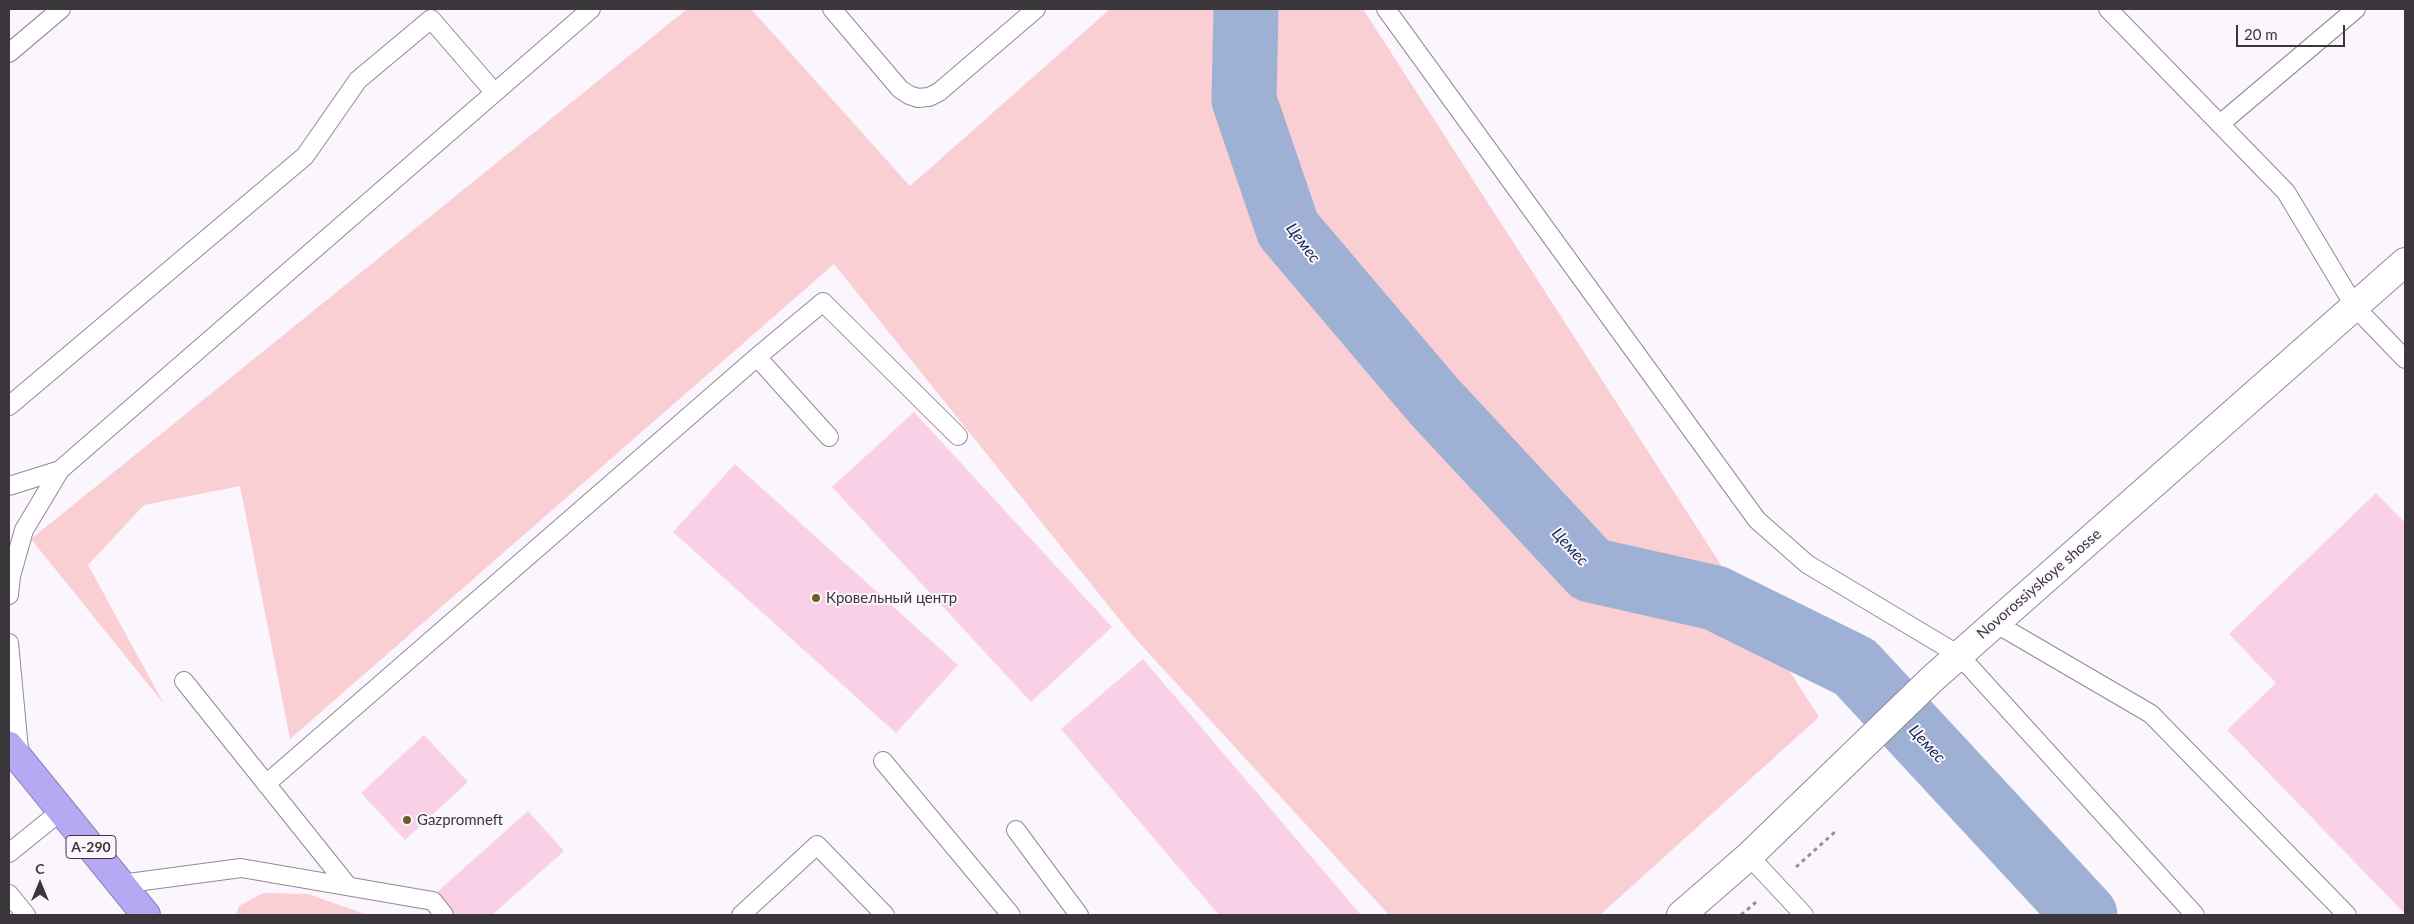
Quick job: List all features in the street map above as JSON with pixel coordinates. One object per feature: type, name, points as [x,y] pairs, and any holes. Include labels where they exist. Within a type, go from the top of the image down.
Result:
[{"type":"highway","name":"А-290","points":[[14,753],[146,915]]},
{"type":"main road","name":"Novorossiyskoye shosse","points":[[1681,915],[1749,856],[1932,679],[2405,262]]},
{"type":"lane","points":[[9,53],[61,9]]},
{"type":"lane","points":[[9,595],[11,576],[24,530],[60,470],[591,9]]},
{"type":"lane","points":[[832,9],[900,89],[918,98],[929,97],[939,92],[1036,9]]},
{"type":"lane","points":[[1386,9],[1758,520],[1807,564],[1959,655],[2195,915]]},
{"type":"lane","points":[[2220,124],[2356,9]]},
{"type":"lane","points":[[2113,10],[2286,192],[2355,307],[2405,359]]},
{"type":"lane","points":[[9,406],[305,156],[358,80],[431,19],[494,92]]},
{"type":"lane","points":[[266,784],[757,357],[823,302],[958,436]]},
{"type":"lane","points":[[757,357],[829,437]]},
{"type":"lane","points":[[9,486],[60,470]]},
{"type":"lane","points":[[1995,623],[2151,714],[2347,915]]},
{"type":"lane","points":[[9,643],[14,753]]},
{"type":"lane","points":[[184,681],[348,886]]},
{"type":"lane","points":[[883,761],[1011,915]]},
{"type":"lane","points":[[9,853],[61,810]]},
{"type":"lane","points":[[1016,830],[1079,915]]},
{"type":"lane","points":[[742,915],[817,845],[885,915]]},
{"type":"lane","points":[[1749,856],[1804,915]]},
{"type":"lane","points":[[120,884],[241,868],[433,901],[444,915]]},
{"type":"lane","points":[[9,894],[26,915]]},
{"type":"shaded area","points":[[687,9],[751,9],[910,186],[1110,9],[1363,9],[1819,717],[1600,915],[1389,915],[1132,635],[834,264],[290,739],[240,486],[144,505],[88,565],[164,704],[31,539]]},
{"type":"shaded area","points":[[263,893],[308,894],[368,915],[236,915],[239,906]]},
{"type":"building","points":[[914,412],[1112,627],[1031,702],[832,487]]},
{"type":"building","name":"Кровельный центр","points":[[735,464],[958,665],[896,733],[673,532]]},
{"type":"building","points":[[2376,493],[2405,523],[2405,914],[2227,730],[2276,683],[2229,634]]},
{"type":"building","points":[[1143,659],[1361,915],[1219,915],[1061,729]]},
{"type":"building","points":[[424,735],[468,782],[405,840],[361,793]]},
{"type":"building","points":[[528,811],[564,851],[492,915],[456,915],[436,893]]},
{"type":"waterway","name":"Цемес","points":[[1246,9],[1244,100],[1288,229],[1433,400],[1591,570],[1715,598],[1855,667],[2085,915]]},
{"type":"place","name":"Кровельный центр","points":[[816,598]]},
{"type":"place","name":"Gazpromneft","points":[[407,820]]}]
